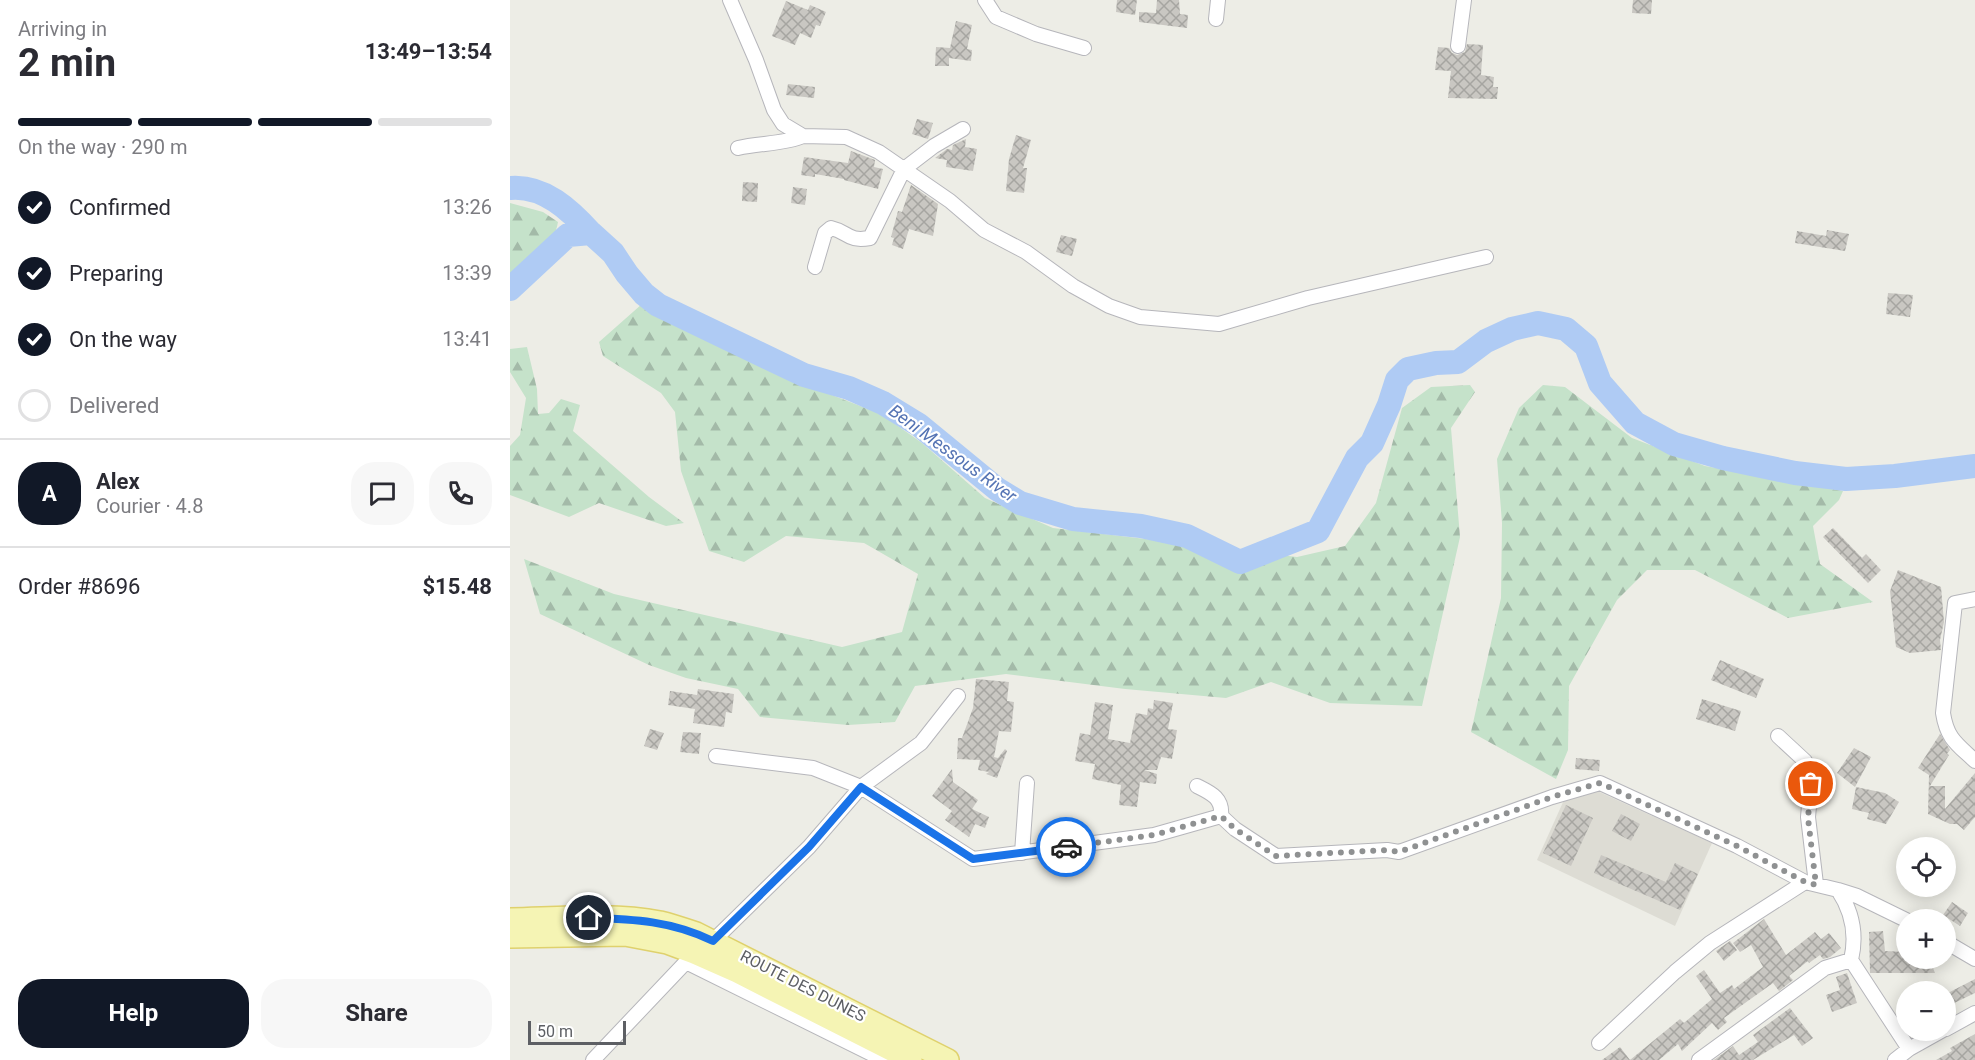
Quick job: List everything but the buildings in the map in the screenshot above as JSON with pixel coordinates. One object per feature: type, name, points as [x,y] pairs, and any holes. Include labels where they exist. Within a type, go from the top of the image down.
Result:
[{"type":"main road","name":"ROUTE DES DUNES","points":[[510,919],[572,917],[625,919],[660,922],[696,933],[948,1060]]},
{"type":"main road","name":"ROUTE DES DUNES","points":[[510,937],[625,935],[667,943],[737,972],[911,1060]]},
{"type":"street","points":[[730,0],[756,60],[774,110],[783,124],[803,136]]},
{"type":"street","points":[[985,0],[996,17],[1036,34],[1084,48]]},
{"type":"street","points":[[1216,19],[1218,0]]},
{"type":"street","points":[[1458,46],[1464,0]]},
{"type":"street","points":[[815,267],[825,233],[831,228],[847,237],[859,240],[870,238],[904,169],[934,146],[963,129]]},
{"type":"street","points":[[738,148],[754,144],[791,141],[803,136],[846,136],[879,152],[950,201],[984,230],[1026,252],[1073,286],[1109,306],[1140,317],[1219,324],[1308,298],[1486,257]]},
{"type":"street","points":[[1975,599],[1955,603],[1943,713],[1946,729],[1955,742],[1975,761]]},
{"type":"street","points":[[713,941],[809,847],[861,787],[921,743],[958,696]]},
{"type":"street","points":[[1778,736],[1805,760],[1809,771],[1811,784],[1808,818],[1811,883]]},
{"type":"street","points":[[716,756],[813,768],[861,787],[973,859],[1154,835],[1221,816]]},
{"type":"street","points":[[1022,853],[1027,783]]},
{"type":"street","points":[[1221,816],[1235,829],[1276,856],[1387,850],[1399,852],[1552,797],[1600,783],[1811,883],[1838,890],[1896,915]]},
{"type":"street","points":[[1197,786],[1215,795],[1222,806],[1221,816]]},
{"type":"street","points":[[1599,1043],[1675,972],[1710,943],[1811,883]]},
{"type":"street","points":[[1838,890],[1848,905],[1853,925],[1855,946],[1851,960],[1909,1049]]},
{"type":"street","points":[[1956,948],[1975,959]]},
{"type":"street","points":[[1699,1060],[1825,968],[1851,960]]},
{"type":"street","points":[[592,1060],[686,962],[884,1060]]},
{"type":"street","points":[[1956,1023],[1975,1013]]},
{"type":"street","points":[[1895,1060],[1924,1041]]},
{"type":"shaded area","points":[[1597,791],[1712,843],[1675,926],[1537,860],[1564,800]]},
{"type":"green space","points":[[510,203],[543,212],[558,222],[556,231],[546,248],[510,283]]},
{"type":"green space","points":[[642,304],[793,380],[881,414],[922,443],[985,498],[1053,528],[1297,557],[1345,546],[1376,503],[1402,408],[1431,387],[1470,385],[1475,392],[1451,428],[1460,537],[1422,706],[1330,703],[1271,682],[1226,698],[1125,689],[1006,674],[915,686],[895,722],[848,725],[760,717],[738,689],[686,678],[649,665],[540,614],[524,559],[614,594],[842,647],[902,632],[918,574],[864,543],[786,536],[744,562],[709,551],[681,471],[675,412],[661,393],[603,356],[599,342]]},
{"type":"green space","points":[[527,347],[537,389],[538,414],[549,413],[561,399],[580,405],[573,431],[649,497],[684,523],[666,526],[599,503],[569,517],[510,495],[510,446],[520,435],[526,398],[510,372],[510,349]]},
{"type":"green space","points":[[1543,385],[1565,387],[1632,438],[1705,466],[1843,491],[1839,500],[1813,526],[1820,564],[1873,602],[1788,618],[1695,570],[1647,570],[1617,600],[1569,686],[1568,750],[1556,779],[1471,732],[1501,598],[1502,523],[1497,459],[1519,408]]},
{"type":"waterway","name":"Beni Messous River","points":[[510,188],[522,188],[545,195],[565,208],[591,233]]},
{"type":"waterway","name":"Beni Messous River","points":[[510,289],[568,235],[591,233],[613,253],[644,294],[658,305],[804,375],[849,388],[883,403],[919,425],[997,489],[1020,503],[1073,519],[1141,526],[1187,536],[1240,562],[1318,531],[1357,458],[1372,443],[1397,380],[1408,369],[1436,363],[1458,362],[1486,341],[1512,329],[1538,323],[1566,329],[1586,346],[1600,383],[1635,423],[1674,444],[1723,458],[1795,473],[1846,479],[1895,476],[1975,466]]},
{"type":"way so far","points":[[1066,847],[1154,835],[1221,816],[1235,829],[1276,856],[1387,850],[1399,852],[1552,797],[1600,783],[1737,846],[1805,882],[1816,885],[1808,818],[1811,784]]},
{"type":"route","points":[[589,918],[660,922],[713,941],[790,863],[809,847],[861,787],[973,859],[1066,847]]}]
